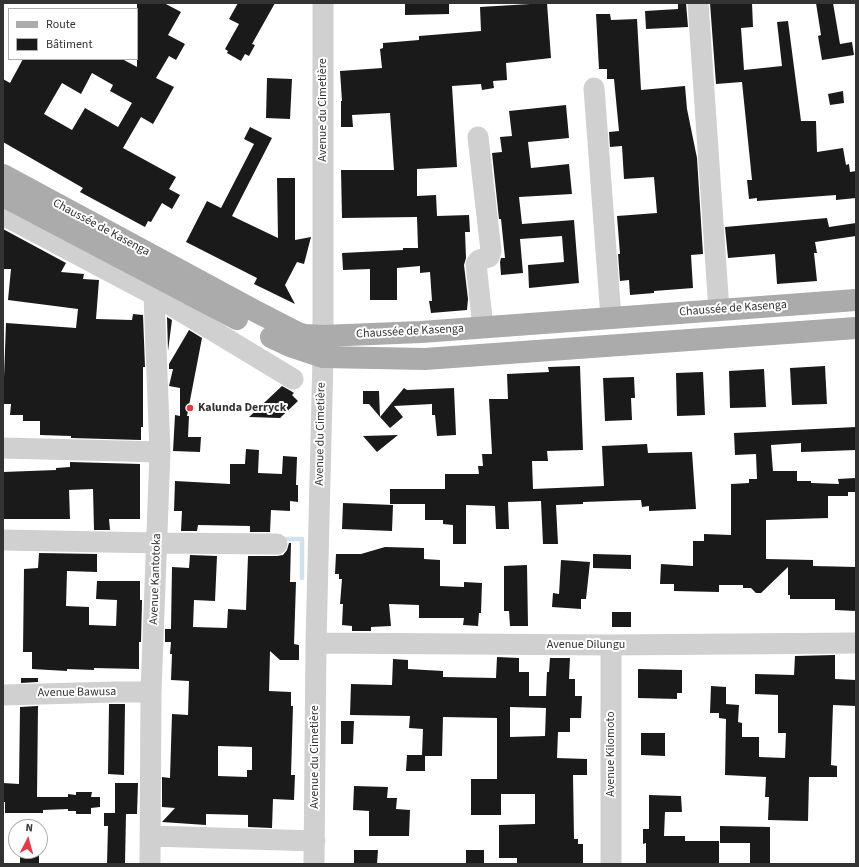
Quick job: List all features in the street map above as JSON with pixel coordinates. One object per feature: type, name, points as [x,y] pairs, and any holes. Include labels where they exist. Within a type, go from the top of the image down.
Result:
[{"type":"main road","name":"Chaussée de Kasenga","points":[[3,175],[272,320],[305,335],[323,346],[421,332],[856,300]]},
{"type":"main road","name":"Chaussée de Kasenga","points":[[3,196],[290,346],[323,346],[425,359],[856,328]]},
{"type":"street","name":"Avenue du Cimetière","points":[[314,864],[316,643],[323,346],[323,3]]},
{"type":"street","points":[[698,3],[719,310]]},
{"type":"street","points":[[594,88],[611,318]]},
{"type":"street","points":[[478,137],[491,251],[489,257],[479,260],[476,264],[483,327]]},
{"type":"street","points":[[3,215],[154,295],[293,379]]},
{"type":"street","name":"Avenue Kantotoka","points":[[150,864],[151,692],[160,452],[154,295]]},
{"type":"street","points":[[3,448],[160,452]]},
{"type":"street","points":[[3,540],[277,544]]},
{"type":"street","name":"Avenue Dilungu","points":[[316,643],[611,645],[856,644]]},
{"type":"street","name":"Avenue Kilomoto","points":[[611,645],[612,864]]},
{"type":"street","name":"Avenue Bawusa","points":[[3,695],[151,692]]},
{"type":"street","points":[[150,836],[314,841]]},
{"type":"building","points":[[137,3],[164,3],[181,12],[168,35],[185,44],[176,60],[169,56],[156,78],[174,87],[153,124],[141,117],[123,148],[176,177],[169,189],[180,195],[172,209],[162,203],[151,222],[148,221],[145,227],[80,192],[83,188],[3,142],[3,79],[10,83],[22,60],[124,60],[137,67]],"holes":[[[92,73],[113,85],[110,91],[132,103],[118,127],[85,108],[72,130],[44,114],[62,83],[81,94]]]},
{"type":"building","points":[[238,3],[275,3],[252,44],[255,45],[249,56],[245,54],[241,61],[227,53],[228,51],[225,49],[239,24],[229,19]]},
{"type":"building","points":[[405,3],[449,3],[449,14],[405,15]]},
{"type":"building","points":[[547,3],[551,58],[506,63],[507,80],[493,81],[494,88],[482,90],[481,84],[452,86],[457,167],[417,169],[417,196],[436,195],[437,216],[469,215],[470,232],[465,232],[466,258],[464,265],[468,299],[467,310],[431,313],[429,301],[432,301],[430,272],[420,273],[420,266],[397,268],[397,300],[370,300],[370,269],[343,270],[342,253],[418,248],[417,217],[342,218],[341,170],[394,170],[390,113],[352,115],[353,127],[341,127],[342,101],[340,71],[382,68],[380,49],[383,48],[383,43],[419,40],[419,36],[481,31],[480,7]]},
{"type":"building","points":[[678,3],[686,3],[688,27],[646,29],[645,11],[678,9]]},
{"type":"building","points":[[710,3],[752,3],[753,27],[741,28],[744,70],[782,66],[777,22],[788,21],[801,121],[816,121],[817,152],[843,148],[846,165],[849,164],[850,172],[856,171],[856,198],[836,200],[836,195],[757,201],[757,198],[749,199],[747,180],[752,180],[742,82],[716,84]]},
{"type":"building","points":[[816,3],[833,3],[840,44],[852,42],[854,55],[822,60],[818,36],[821,35]]},
{"type":"building","points":[[596,14],[610,14],[611,20],[637,19],[641,90],[685,86],[687,109],[697,158],[703,254],[691,255],[693,288],[654,291],[654,293],[630,295],[629,280],[620,281],[618,254],[620,254],[617,216],[657,213],[654,177],[624,179],[622,146],[610,147],[609,132],[619,131],[614,79],[607,79],[607,69],[599,69]]},
{"type":"building","points":[[267,78],[292,79],[290,119],[266,118]]},
{"type":"building","points":[[843,91],[844,103],[830,105],[828,94]]},
{"type":"building","points":[[566,105],[569,138],[528,142],[531,168],[569,164],[572,194],[519,197],[522,224],[574,220],[579,283],[529,288],[528,265],[564,262],[562,236],[520,239],[523,273],[501,275],[500,262],[501,258],[505,258],[492,153],[502,152],[500,137],[512,136],[509,111]]},
{"type":"building","points":[[250,127],[272,138],[232,216],[278,238],[277,178],[295,178],[295,240],[311,237],[304,264],[297,262],[285,285],[295,304],[254,284],[257,278],[186,242],[207,201],[221,208],[254,144],[244,139]]},
{"type":"building","points":[[827,218],[829,227],[856,223],[856,236],[815,242],[817,253],[814,253],[817,281],[777,284],[775,254],[728,258],[725,227]]},
{"type":"building","points":[[3,229],[66,263],[61,272],[84,274],[83,279],[99,280],[96,319],[132,320],[133,314],[143,315],[145,367],[143,367],[143,427],[141,427],[141,440],[71,438],[71,436],[40,435],[40,421],[23,421],[23,415],[10,415],[11,404],[3,404],[6,323],[76,328],[78,309],[8,300],[11,269],[3,269]]},
{"type":"building","points":[[167,317],[172,320],[168,351]]},
{"type":"building","points":[[189,330],[202,338],[187,416],[189,416],[188,437],[201,437],[200,452],[173,451],[175,415],[180,416],[180,388],[169,386],[173,369],[169,369],[169,364]]},
{"type":"building","points":[[580,366],[583,450],[547,451],[548,461],[532,461],[533,489],[604,486],[602,446],[647,444],[648,453],[692,452],[696,509],[649,511],[649,506],[642,507],[641,500],[583,502],[583,504],[556,505],[558,544],[543,544],[541,501],[508,502],[509,529],[496,529],[495,506],[466,505],[466,544],[453,544],[453,525],[443,524],[443,520],[425,520],[425,504],[390,504],[390,489],[445,489],[445,474],[479,474],[478,466],[483,466],[482,454],[492,454],[489,399],[508,399],[507,374],[549,372],[548,367]]},
{"type":"building","points":[[825,366],[827,404],[792,405],[790,368]]},
{"type":"building","points":[[764,369],[766,407],[730,408],[729,371]]},
{"type":"building","points":[[703,372],[705,415],[677,416],[676,373]]},
{"type":"building","points":[[634,377],[635,398],[631,398],[632,420],[605,421],[603,378]]},
{"type":"building","points":[[282,386],[294,393],[292,395],[298,401],[280,418],[249,417]]},
{"type":"building","points":[[404,388],[407,390],[454,388],[456,435],[437,436],[435,415],[432,415],[432,404],[394,406],[403,417],[390,428],[380,417]]},
{"type":"building","points":[[363,391],[379,391],[380,417],[369,404],[363,404]]},
{"type":"building","points":[[856,427],[856,450],[801,452],[801,443],[771,445],[773,471],[797,471],[797,481],[811,481],[811,483],[839,484],[838,479],[855,478],[855,492],[848,492],[848,496],[828,496],[828,518],[766,520],[766,559],[813,560],[813,566],[856,567],[856,611],[835,610],[835,599],[790,599],[790,595],[788,595],[788,567],[761,593],[756,593],[751,588],[743,588],[743,585],[719,585],[719,592],[674,591],[674,584],[660,584],[661,564],[693,566],[693,541],[704,541],[704,534],[731,535],[731,484],[749,483],[749,479],[757,479],[756,454],[735,455],[734,433]]},
{"type":"building","points":[[398,435],[377,452],[363,436]]},
{"type":"building","points":[[246,449],[259,450],[258,473],[282,474],[283,456],[297,457],[296,485],[298,485],[298,502],[290,501],[290,511],[271,510],[270,532],[250,532],[250,526],[198,525],[197,531],[181,531],[182,511],[174,511],[175,481],[230,484],[230,464],[245,464]]},
{"type":"building","points":[[70,462],[140,464],[140,519],[109,519],[110,530],[94,530],[93,489],[69,490],[70,519],[3,519],[3,472],[56,470],[56,468],[70,467]]},
{"type":"building","points":[[343,503],[393,505],[392,531],[342,529]]},
{"type":"building","points":[[289,543],[291,543],[290,582],[296,582],[294,644],[299,645],[299,660],[280,660],[270,651],[269,691],[291,692],[291,706],[293,706],[291,775],[295,775],[294,800],[273,799],[272,828],[248,827],[248,815],[206,814],[206,825],[162,822],[175,808],[162,807],[162,777],[170,778],[172,714],[188,715],[189,681],[171,680],[171,642],[165,642],[165,629],[171,629],[172,567],[189,568],[190,555],[217,556],[215,601],[194,600],[193,627],[227,628],[228,609],[246,610],[248,556],[277,556],[283,555],[287,550]],"holes":[[[218,746],[252,747],[252,770],[247,770],[247,777],[218,776]]]},
{"type":"building","points":[[385,547],[424,548],[424,559],[440,560],[440,586],[464,587],[464,582],[482,583],[481,613],[479,613],[478,626],[463,625],[464,618],[419,618],[419,605],[389,604],[391,626],[371,627],[371,631],[352,631],[352,626],[342,625],[343,604],[340,604],[342,579],[339,579],[339,574],[335,574],[336,554],[361,554]]},
{"type":"building","points":[[39,553],[97,554],[97,572],[67,571],[66,606],[89,607],[89,625],[116,626],[117,600],[96,599],[97,581],[140,581],[140,600],[142,600],[142,602],[141,642],[139,642],[139,669],[94,668],[94,670],[67,669],[67,671],[32,669],[32,652],[23,652],[24,569],[38,568]]},
{"type":"building","points":[[593,554],[631,555],[631,569],[593,568]]},
{"type":"building","points":[[561,560],[590,562],[586,599],[581,599],[581,609],[552,607],[553,593],[559,594]]},
{"type":"building","points":[[527,565],[528,626],[510,626],[509,611],[504,611],[504,566]]},
{"type":"building","points":[[612,612],[631,612],[631,627],[612,627]]},
{"type":"building","points":[[835,655],[835,679],[856,680],[856,706],[833,705],[831,765],[837,766],[837,777],[809,777],[808,821],[768,820],[769,797],[765,797],[766,777],[725,775],[726,719],[719,718],[719,713],[710,713],[711,686],[726,687],[726,704],[739,705],[738,722],[742,723],[742,737],[759,737],[759,757],[785,758],[786,733],[778,733],[778,695],[755,694],[755,674],[794,675],[795,656]]},
{"type":"building","points":[[497,657],[519,658],[519,672],[529,672],[529,696],[546,696],[547,672],[549,672],[550,658],[570,658],[569,679],[575,679],[575,696],[582,696],[581,718],[570,718],[570,732],[558,732],[557,758],[587,759],[587,775],[573,775],[574,839],[578,839],[578,844],[583,844],[583,864],[517,864],[517,858],[499,858],[499,825],[535,824],[535,794],[501,794],[501,815],[471,815],[471,779],[497,779],[497,718],[443,717],[442,756],[425,756],[425,771],[406,771],[407,755],[422,755],[423,729],[409,728],[410,716],[350,715],[351,684],[392,685],[393,659],[408,660],[408,669],[443,671],[443,677],[496,678]],"holes":[[[510,707],[546,708],[545,736],[510,737]]]},
{"type":"building","points":[[638,669],[682,670],[682,693],[677,693],[677,699],[638,698]]},
{"type":"building","points":[[21,678],[38,678],[38,682],[21,683]]},
{"type":"building","points":[[109,704],[125,704],[124,775],[108,774]]},
{"type":"building","points":[[38,706],[37,797],[68,797],[68,794],[76,795],[76,792],[92,792],[91,797],[100,797],[100,807],[91,808],[91,814],[76,814],[76,811],[68,811],[68,809],[43,810],[43,813],[5,813],[5,802],[3,802],[3,783],[19,784],[20,707]]},
{"type":"building","points":[[341,721],[354,721],[353,744],[341,744]]},
{"type":"building","points":[[641,733],[665,733],[665,756],[641,755]]},
{"type":"building","points":[[115,783],[138,783],[137,814],[126,814],[125,864],[107,864],[108,826],[104,826],[104,813],[115,813]]},
{"type":"building","points":[[354,786],[388,787],[387,798],[397,798],[396,809],[410,810],[409,836],[369,836],[369,811],[353,810]]},
{"type":"building","points":[[649,795],[681,796],[682,812],[665,812],[664,836],[685,836],[685,841],[719,841],[719,864],[646,864],[646,843],[643,844],[643,829],[649,829]]},
{"type":"building","points":[[720,826],[770,827],[770,864],[750,864],[750,843],[720,843]]},
{"type":"building","points":[[354,850],[378,850],[377,864],[354,864]]},
{"type":"building","points":[[466,850],[484,850],[484,864],[466,864]]},
{"type":"building","points":[[20,859],[39,859],[39,864],[20,864]]},
{"type":"waterway","points":[[281,539],[302,539],[302,578]]},
{"type":"place","name":"Kalunda Derryck","points":[[190,408]]}]
